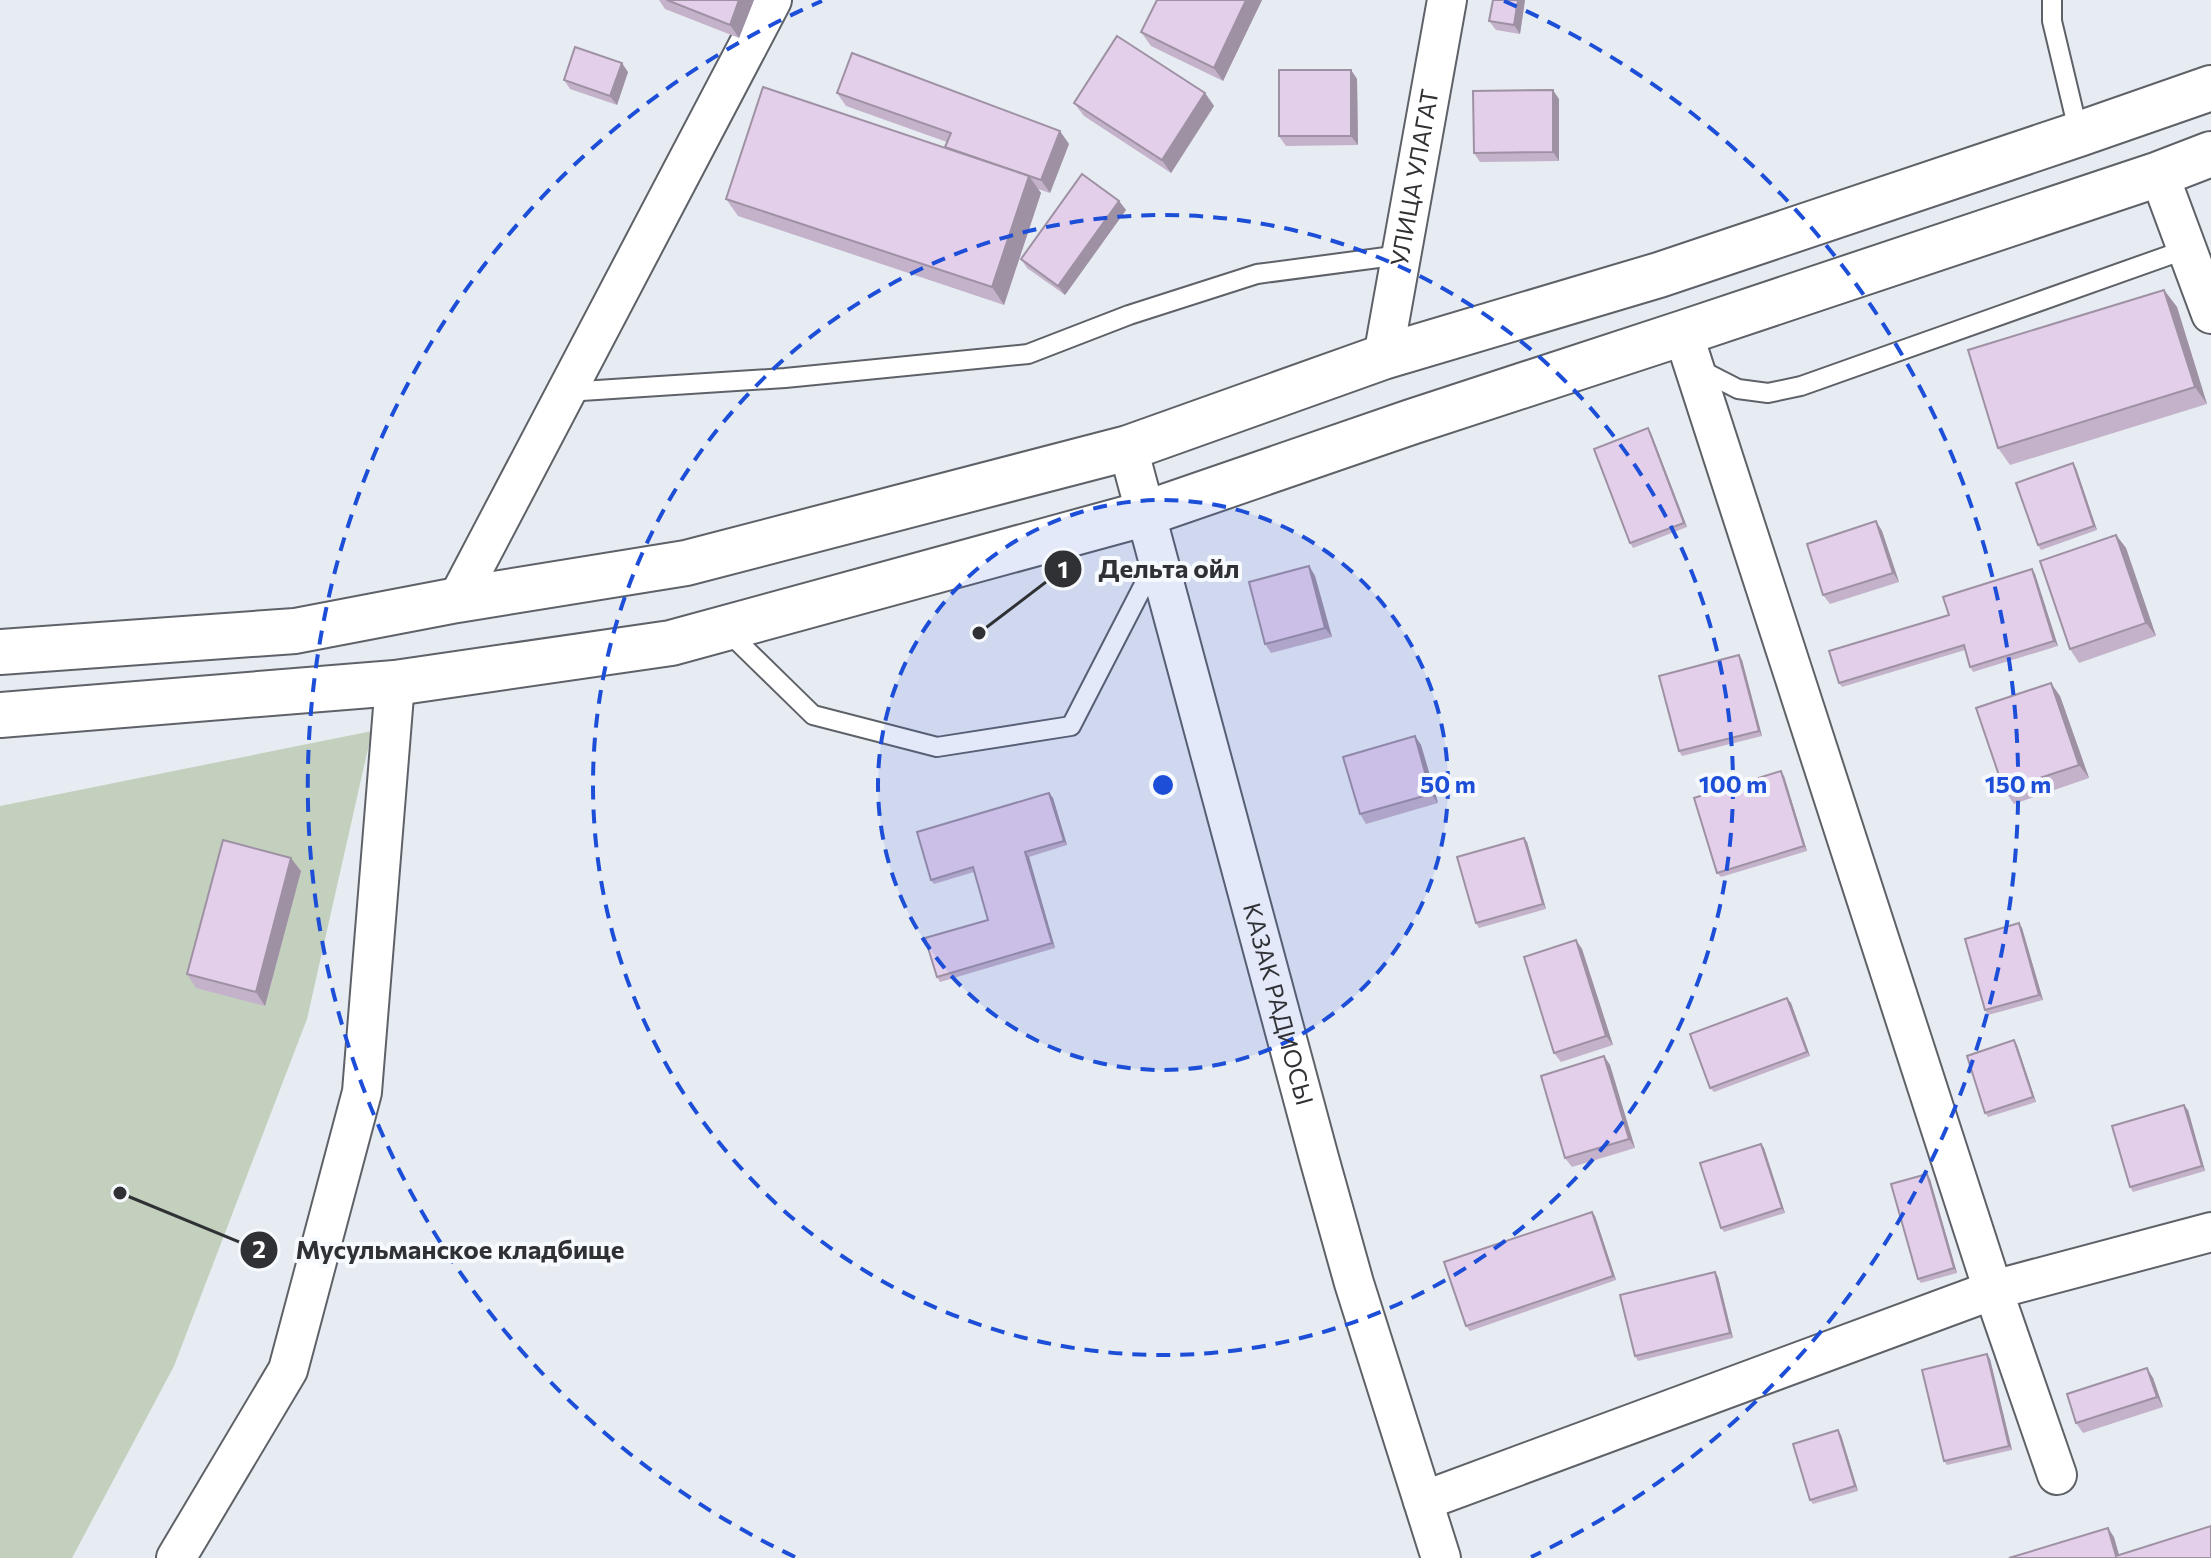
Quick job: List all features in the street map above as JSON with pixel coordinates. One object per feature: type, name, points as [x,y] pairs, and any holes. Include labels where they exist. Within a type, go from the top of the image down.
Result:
[{"type":"main road","points":[[0,652],[295,631],[457,600],[686,563],[1128,448],[1383,357],[1659,275],[2211,88]]},
{"type":"main road","points":[[0,715],[395,683],[671,643],[1147,513],[1411,422],[1688,350],[2211,154]]},
{"type":"street","points":[[457,600],[772,0]]},
{"type":"street","name":"УЛИЦА УЛАГАТ","points":[[1383,357],[1447,0]]},
{"type":"street","points":[[2159,174],[2211,314]]},
{"type":"street","points":[[1688,350],[1993,1290],[2057,1475]]},
{"type":"street","name":"КАЗАК РАДИОСЫ","points":[[1128,448],[1350,1269],[1441,1558]]},
{"type":"street","points":[[176,1558],[288,1370],[362,1092],[395,683]]},
{"type":"street","points":[[1423,1501],[1993,1290],[2211,1232]]},
{"type":"lane","points":[[2052,0],[2052,21],[2079,134]]},
{"type":"lane","points":[[1688,350],[1738,389],[1768,393],[1801,386],[2187,249]]},
{"type":"lane","points":[[566,392],[785,378],[1028,354],[1129,315],[1257,274],[1401,255]]},
{"type":"lane","points":[[724,628],[813,715],[937,747],[1071,726],[1157,559]]},
{"type":"green space","points":[[372,731],[307,1019],[174,1366],[72,1558],[0,1558],[0,806]]},
{"type":"building","points":[[667,0],[739,0],[730,25]]},
{"type":"building","points":[[1157,0],[1246,0],[1214,68],[1141,32]]},
{"type":"building","points":[[1493,0],[1518,0],[1514,25],[1489,21]]},
{"type":"building","points":[[1117,36],[1205,93],[1162,160],[1074,103]]},
{"type":"building","points":[[575,47],[622,63],[610,96],[564,80]]},
{"type":"building","points":[[852,53],[1060,131],[1041,180],[945,147],[951,133],[837,93]]},
{"type":"building","points":[[1279,70],[1351,70],[1351,136],[1279,136]]},
{"type":"building","points":[[763,87],[1029,176],[992,287],[726,199]]},
{"type":"building","points":[[1553,90],[1553,152],[1474,153],[1473,91]]},
{"type":"building","points":[[1082,174],[1119,201],[1058,286],[1021,259]]},
{"type":"building","points":[[2164,290],[2195,387],[1998,448],[1968,350]]},
{"type":"building","points":[[1648,428],[1684,523],[1630,543],[1594,449]]},
{"type":"building","points":[[2073,463],[2094,526],[2038,545],[2016,483]]},
{"type":"building","points":[[1876,521],[1893,573],[1823,595],[1807,544]]},
{"type":"building","points":[[2116,535],[2146,623],[2070,649],[2040,561]]},
{"type":"building","points":[[1309,566],[1325,628],[1265,644],[1249,582]]},
{"type":"building","points":[[2032,569],[2054,641],[1970,667],[1964,645],[1839,683],[1829,651],[1949,615],[1943,597]]},
{"type":"building","points":[[1739,655],[1759,731],[1679,751],[1659,676]]},
{"type":"building","points":[[2051,683],[2079,765],[2004,790],[1976,708]]},
{"type":"building","points":[[1415,736],[1431,794],[1360,814],[1343,757]]},
{"type":"building","points":[[1781,771],[1804,846],[1717,873],[1694,798]]},
{"type":"building","points":[[1049,793],[1064,841],[1025,852],[1052,943],[937,977],[925,938],[988,920],[973,867],[931,880],[917,832]]},
{"type":"building","points":[[1524,838],[1543,904],[1476,923],[1457,857]]},
{"type":"building","points":[[223,840],[291,858],[256,992],[187,974]]},
{"type":"building","points":[[2019,923],[2039,995],[1985,1010],[1965,939]]},
{"type":"building","points":[[1576,940],[1606,1036],[1554,1053],[1524,957]]},
{"type":"building","points":[[1787,998],[1807,1052],[1710,1088],[1690,1034]]},
{"type":"building","points":[[2014,1040],[2033,1097],[1985,1113],[1967,1056]]},
{"type":"building","points":[[1604,1056],[1629,1139],[1565,1158],[1541,1076]]},
{"type":"building","points":[[2184,1105],[2202,1166],[2130,1187],[2112,1126]]},
{"type":"building","points":[[1761,1144],[1782,1208],[1721,1228],[1700,1163]]},
{"type":"building","points":[[1927,1174],[1954,1268],[1918,1279],[1891,1184]]},
{"type":"building","points":[[1592,1212],[1613,1276],[1466,1326],[1444,1262]]},
{"type":"building","points":[[1715,1272],[1730,1333],[1635,1356],[1620,1295]]},
{"type":"building","points":[[1987,1354],[2009,1446],[1944,1461],[1922,1370]]},
{"type":"building","points":[[2147,1368],[2157,1397],[2076,1423],[2067,1394]]},
{"type":"building","points":[[1838,1430],[1855,1486],[1810,1500],[1793,1444]]},
{"type":"building","points":[[2211,1526],[2211,1558],[2009,1558],[2108,1528],[2116,1556]]},
{"type":"place","name":"Дельта ойл","points":[[979,633]]},
{"type":"place","name":"Мусульманское кладбище","points":[[120,1193]]}]
